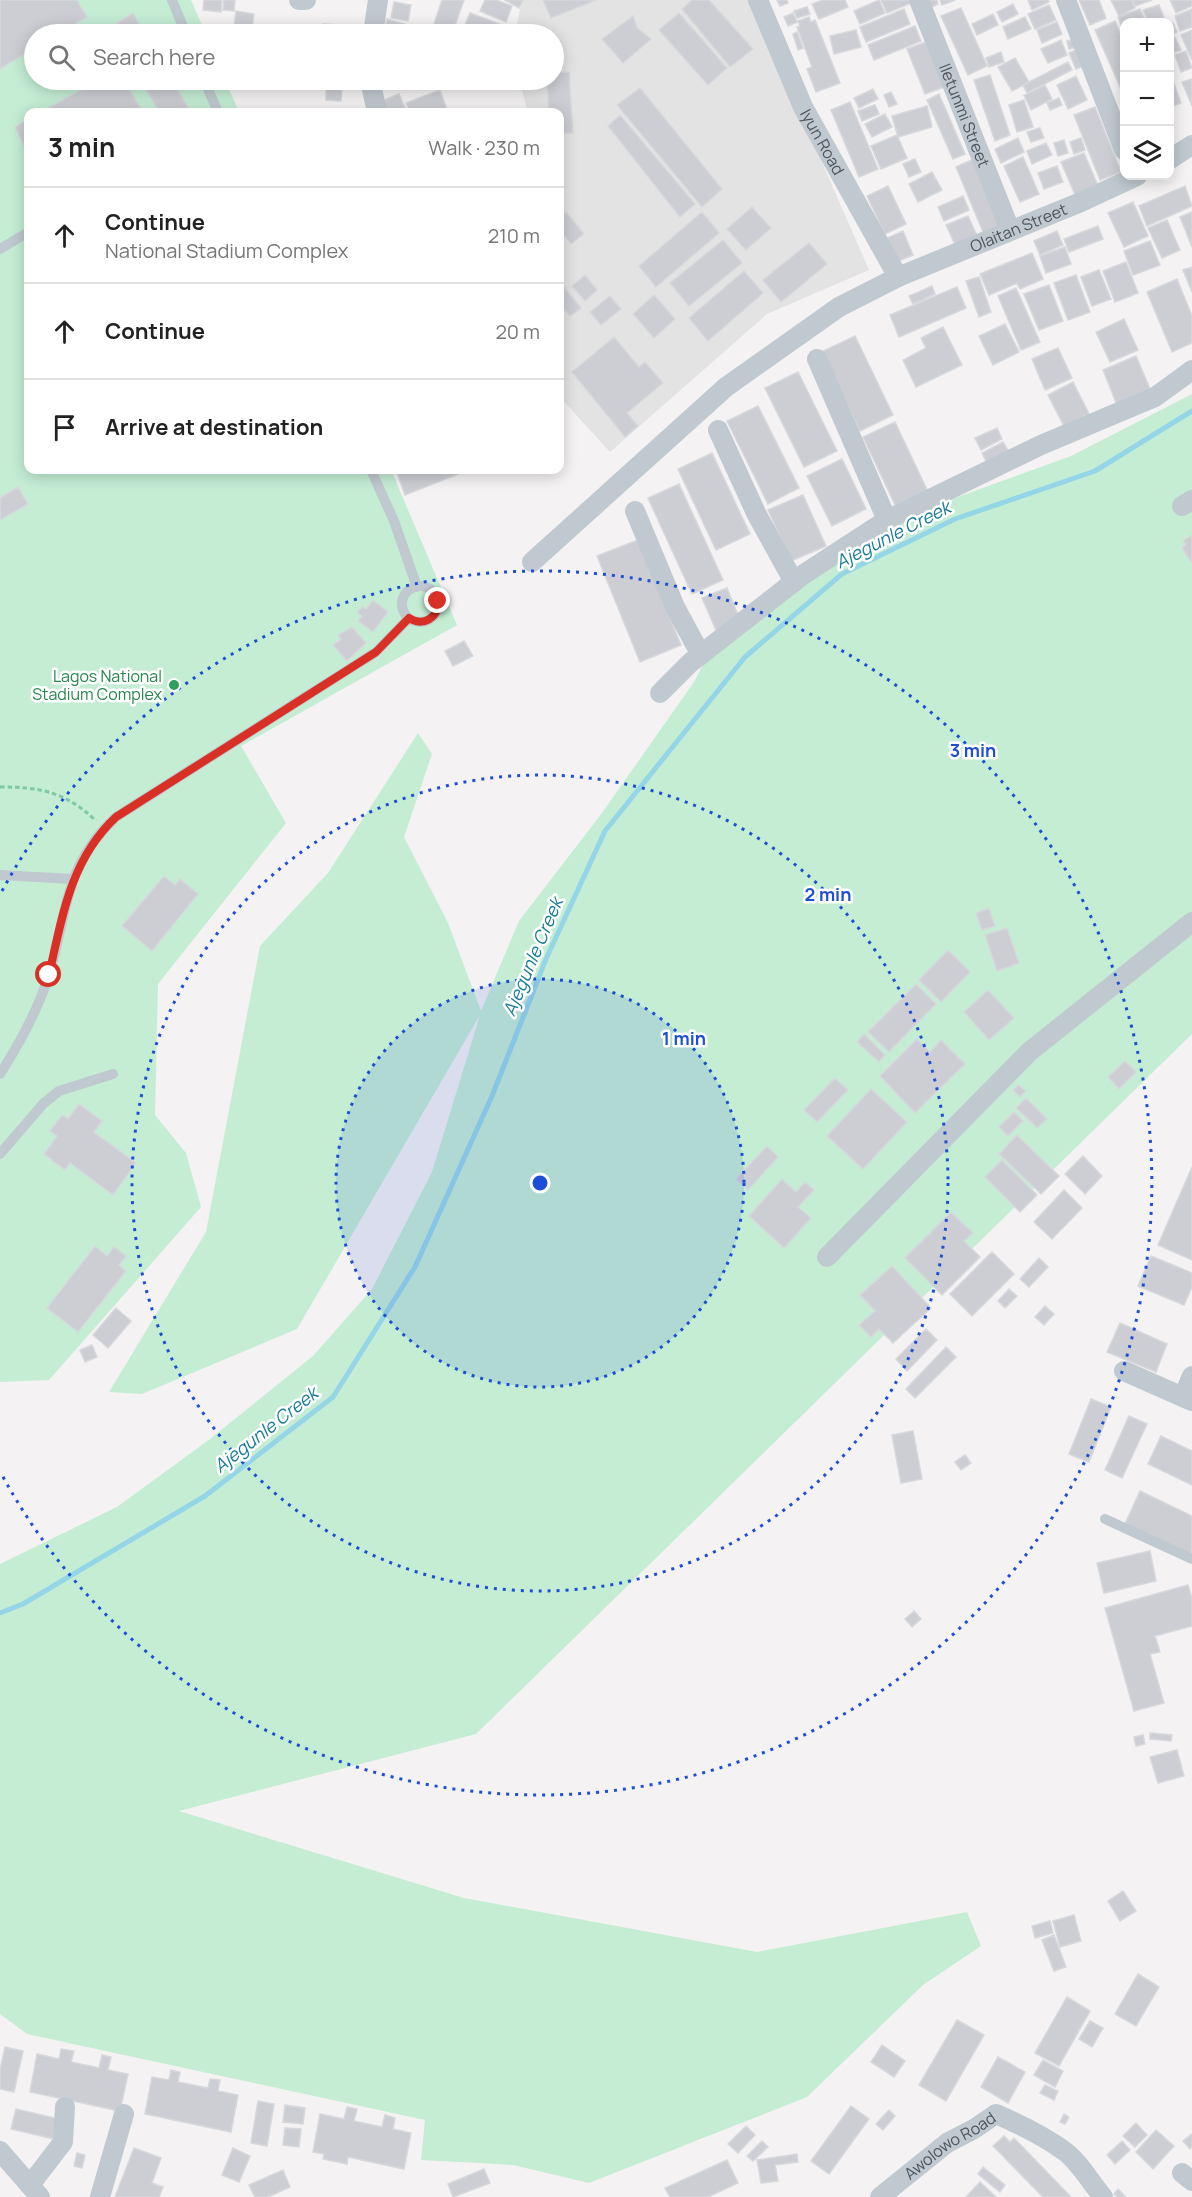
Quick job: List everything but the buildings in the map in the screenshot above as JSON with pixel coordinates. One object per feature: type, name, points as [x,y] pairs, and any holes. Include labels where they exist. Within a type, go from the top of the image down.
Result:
[{"type":"street","points":[[299,0],[306,0]]},
{"type":"street","points":[[374,24],[378,0]]},
{"type":"street","name":"Iyun Road","points":[[758,0],[803,107],[898,277]]},
{"type":"street","name":"Iletunmi Street","points":[[919,0],[1010,230]]},
{"type":"street","points":[[1066,0],[1120,137]]},
{"type":"street","points":[[372,90],[376,108]]},
{"type":"street","name":"Olaitan Street","points":[[532,562],[726,387],[839,307],[898,277],[1126,180]]},
{"type":"street","points":[[817,359],[887,520]]},
{"type":"street","points":[[660,693],[701,656],[794,582],[887,520],[1041,445],[1155,397],[1192,370]]},
{"type":"street","points":[[718,429],[758,514],[794,582]]},
{"type":"street","points":[[635,512],[675,607],[701,656]]},
{"type":"street","points":[[827,1257],[1029,1052],[1192,921]]},
{"type":"street","points":[[1124,1371],[1187,1399],[1192,1376]]},
{"type":"street","points":[[0,2151],[35,2191],[63,2142],[65,2107]]},
{"type":"street","points":[[100,2197],[124,2114]]},
{"type":"street","name":"Awolowo Road","points":[[880,2197],[947,2143],[996,2114],[1032,2130],[1048,2143],[1064,2150],[1102,2197]]},
{"type":"lane","points":[[172,0],[182,24]]},
{"type":"lane","points":[[208,90],[216,108]]},
{"type":"lane","points":[[0,249],[24,235]]},
{"type":"lane","points":[[373,474],[394,521],[417,587]]},
{"type":"lane","points":[[417,587],[432,591],[438,606],[429,620],[419,622],[409,618],[403,608],[404,597],[417,587]]},
{"type":"lane","points":[[0,1074],[16,1049],[49,975],[72,879],[85,854],[104,829],[146,798],[376,652],[409,618]]},
{"type":"lane","points":[[0,875],[72,879]]},
{"type":"lane","points":[[0,1154],[43,1104],[59,1091],[113,1074]]},
{"type":"lane","points":[[1105,1519],[1192,1559]]},
{"type":"path","points":[[0,787],[50,791],[78,804],[104,829]]},
{"type":"shaded area","points":[[522,0],[751,0],[869,270],[767,314],[610,452],[564,401],[564,108],[527,108],[522,90],[564,90],[564,24],[517,24]]},
{"type":"green space","name":"Lagos National Stadium Complex","points":[[0,0],[191,0],[202,24],[24,24],[24,90],[229,90],[237,108],[24,108],[24,474],[393,474],[457,625],[241,746],[286,823],[158,984],[155,1115],[186,1153],[201,1207],[49,1380],[0,1382]]},
{"type":"green space","points":[[1192,394],[1192,1034],[476,1734],[179,1811],[464,1898],[757,1952],[967,1912],[981,1946],[923,1985],[807,2097],[589,2183],[513,2165],[421,2160],[425,2120],[27,2034],[0,2014],[0,1564],[117,1507],[210,1439],[313,1356],[372,1289],[432,1172],[480,1015],[297,1329],[142,1394],[109,1392],[206,1232],[260,946],[328,873],[418,733],[432,754],[404,837],[448,923],[481,1011],[519,921],[602,813],[694,682],[706,659],[876,532],[944,502],[1071,456]]},
{"type":"waterway","name":"Ajegunle Creek","points":[[0,1613],[23,1604],[205,1496],[333,1397],[415,1267],[492,1096],[546,959],[605,831],[745,657],[842,574],[955,519],[1095,471],[1192,411]]},
{"type":"place","name":"Lagos National Stadium Complex","points":[[174,685]]},
{"type":"route","points":[[49,975],[72,879],[85,854],[116,817],[376,652],[409,618],[419,622],[429,620],[436,612],[438,601]]}]
